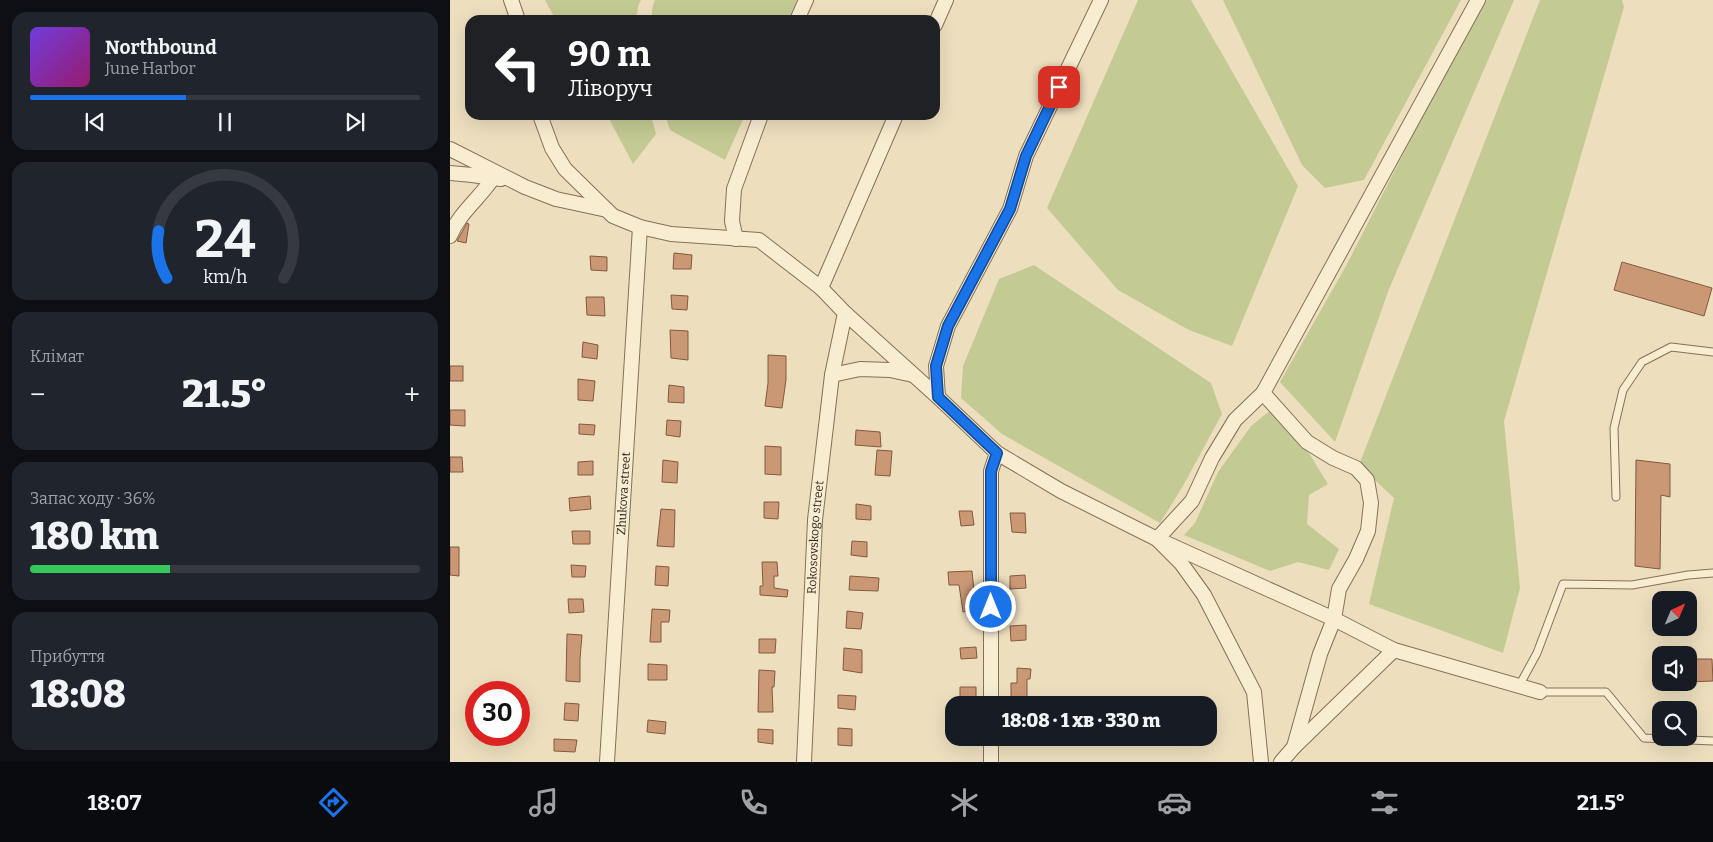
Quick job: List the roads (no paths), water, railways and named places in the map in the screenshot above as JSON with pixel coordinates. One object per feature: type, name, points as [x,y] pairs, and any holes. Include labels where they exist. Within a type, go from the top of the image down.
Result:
[{"type":"street","points":[[512,0],[516,15]]},
{"type":"street","points":[[800,15],[806,0]]},
{"type":"street","points":[[939,15],[946,0]]},
{"type":"street","points":[[938,397],[936,366],[948,326],[1010,209],[1026,156],[1101,0]]},
{"type":"street","points":[[1157,539],[1192,501],[1212,458],[1235,420],[1263,393],[1478,0]]},
{"type":"street","points":[[542,120],[552,148],[565,169],[613,216],[640,226],[671,234],[759,240],[821,288],[845,314],[914,375],[997,453],[1061,491],[1157,539],[1334,619],[1394,650],[1540,692]]},
{"type":"street","points":[[736,239],[732,221],[734,189],[759,120]]},
{"type":"street","points":[[821,288],[894,120]]},
{"type":"street","points":[[450,150],[556,199],[607,210]]},
{"type":"street","points":[[450,174],[514,181]]},
{"type":"street","points":[[450,236],[454,225],[493,178]]},
{"type":"street","name":"Zhukova street","points":[[607,762],[640,226]]},
{"type":"street","name":"Rokosovskogo street","points":[[804,762],[816,520],[832,374],[845,314]]},
{"type":"street","points":[[832,374],[860,369],[890,370],[914,375]]},
{"type":"street","points":[[1263,393],[1307,442],[1333,458],[1356,468],[1367,480],[1371,503],[1368,531],[1356,559],[1339,590],[1334,619],[1320,654],[1294,747]]},
{"type":"street","points":[[991,696],[991,471],[997,453]]},
{"type":"street","points":[[1157,539],[1181,564],[1204,595],[1254,692],[1261,762]]},
{"type":"street","points":[[1281,762],[1294,747],[1394,650]]},
{"type":"street","points":[[991,746],[992,762]]},
{"type":"lane","points":[[1616,497],[1614,428],[1623,390],[1642,362],[1671,347],[1713,352]]},
{"type":"lane","points":[[1519,686],[1537,653],[1563,584],[1632,585],[1688,575],[1713,573]]},
{"type":"lane","points":[[1540,692],[1606,692],[1644,738],[1713,741]]}]
